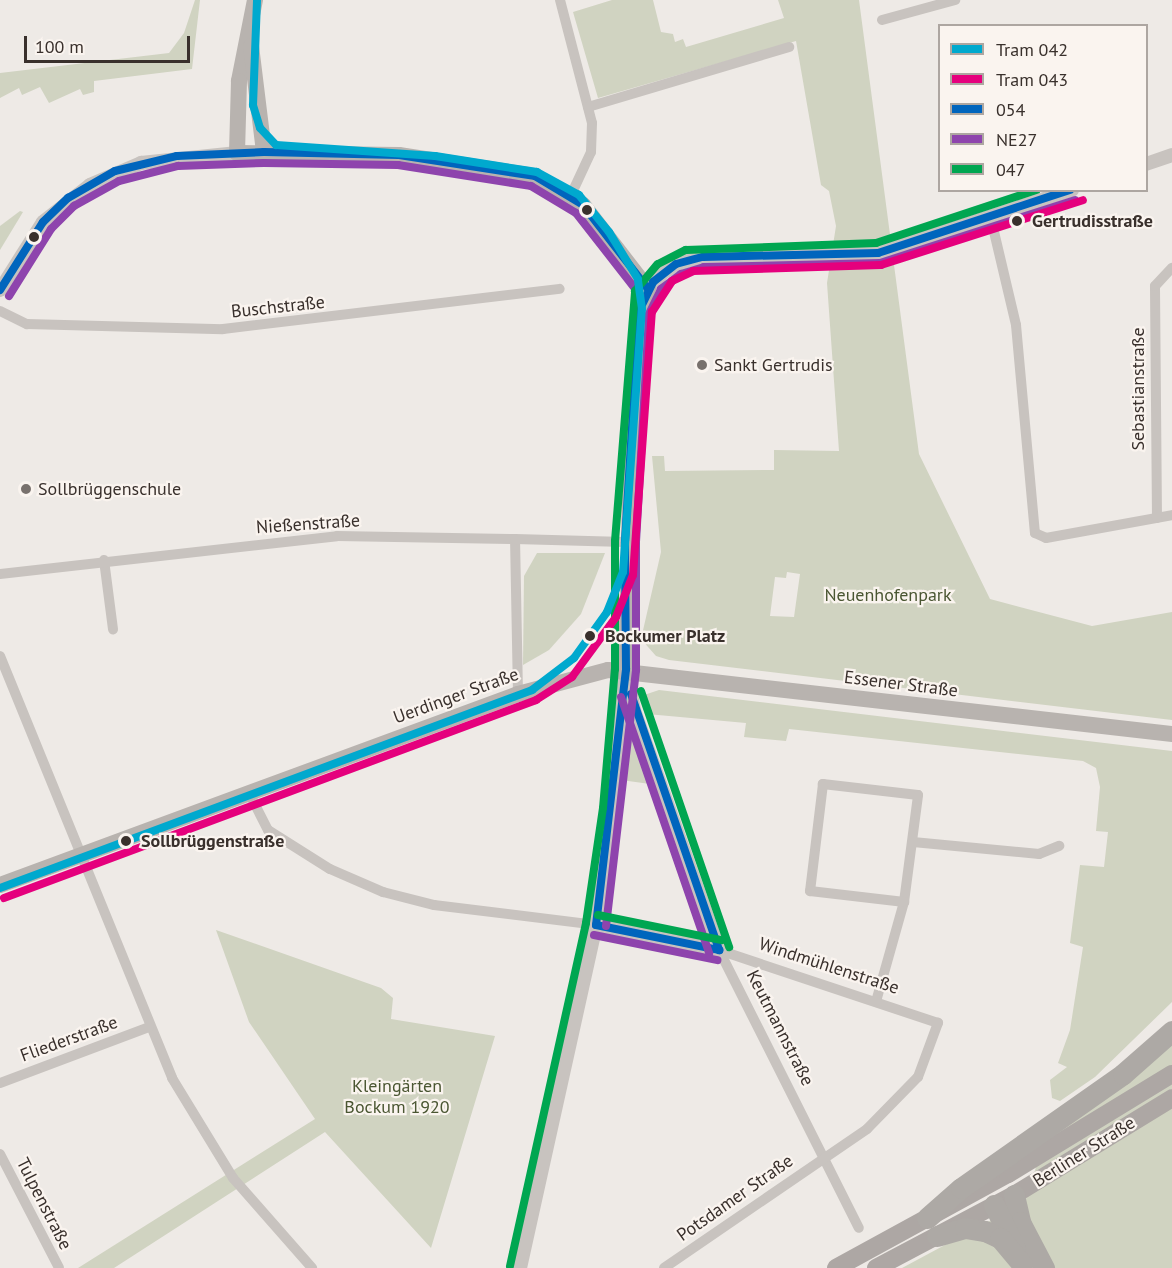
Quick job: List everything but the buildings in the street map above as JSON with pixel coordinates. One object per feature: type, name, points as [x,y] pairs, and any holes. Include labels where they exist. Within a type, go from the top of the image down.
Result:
[{"type":"highway","points":[[932,1227],[1124,1074],[1172,1031]]},
{"type":"highway","points":[[1014,1196],[1020,1222],[1044,1268]]},
{"type":"highway","points":[[994,1205],[1023,1266]]},
{"type":"highway","points":[[932,1227],[985,1231],[1000,1238],[1023,1266]]},
{"type":"main road","points":[[255,0],[250,42],[239,81],[237,153],[390,155],[482,165],[535,176],[571,195],[648,290],[639,311],[626,542],[626,669]]},
{"type":"main road","points":[[250,42],[264,152]]},
{"type":"main road","name":"Uerdinger Straße","points":[[0,885],[248,791],[518,694],[580,674],[626,669]]},
{"type":"main road","name":"Essener Straße","points":[[626,669],[1172,734]]},
{"type":"main road","name":"Berliner Straße","points":[[881,1267],[975,1192],[1172,1074]]},
{"type":"main road","name":"Berliner Straße","points":[[836,1268],[932,1227],[1014,1196],[1172,1098]]},
{"type":"main road","name":"Berliner Straße","points":[[994,1205],[1008,1174]]},
{"type":"street","points":[[560,0],[588,107],[591,152],[571,195]]},
{"type":"street","points":[[882,20],[955,0]]},
{"type":"street","points":[[588,107],[789,47]]},
{"type":"street","points":[[0,290],[43,222],[90,185],[141,163],[237,153]]},
{"type":"street","points":[[1148,163],[1172,155]]},
{"type":"street","points":[[648,290],[664,272],[689,260],[878,253],[991,219],[1066,192]]},
{"type":"street","points":[[991,219],[1019,349],[1035,533],[1046,538],[1172,515]]},
{"type":"street","name":"Sebastianstraße","points":[[1157,518],[1155,286],[1172,268]]},
{"type":"street","name":"Buschstraße","points":[[0,311],[27,324],[223,329],[560,289]]},
{"type":"street","name":"Nießenstraße","points":[[0,574],[104,560],[338,536],[515,539]]},
{"type":"street","points":[[518,694],[515,539],[626,542]]},
{"type":"street","points":[[104,560],[113,629]]},
{"type":"street","points":[[0,656],[5,684],[84,854],[149,1027],[172,1078],[233,1178],[312,1268]]},
{"type":"street","points":[[520,1268],[596,925],[626,669]]},
{"type":"street","name":"Keutmannstraße","points":[[626,669],[634,710],[719,950],[825,1155],[859,1228]]},
{"type":"street","points":[[877,998],[904,902],[918,795],[823,784],[810,891],[904,902]]},
{"type":"street","name":"Windmühlenstraße","points":[[248,791],[268,830],[330,869],[383,892],[434,905],[596,925],[719,950],[877,998],[938,1023],[934,1044],[918,1077],[881,1114],[825,1155]]},
{"type":"street","points":[[913,842],[1039,854],[1059,846]]},
{"type":"street","name":"Fliederstraße","points":[[0,1083],[149,1027]]},
{"type":"street","name":"Tulpenstraße","points":[[0,1154],[59,1268]]},
{"type":"street","name":"Potsdamer Straße","points":[[664,1268],[825,1155]]},
{"type":"green space","points":[[195,0],[200,0],[192,69],[94,81],[94,92],[83,95],[80,89],[49,103],[40,87],[22,95],[19,88],[0,98],[0,73],[169,53],[184,33]]},
{"type":"green space","name":"Neuenhofenpark","points":[[612,0],[653,0],[661,32],[673,34],[675,42],[683,39],[686,47],[784,18],[778,0],[859,0],[919,454],[990,599],[1092,626],[1172,612],[1172,720],[669,660],[656,656],[641,639],[661,552],[652,456],[664,456],[665,471],[774,470],[774,450],[839,451],[827,283],[836,226],[829,191],[821,185],[796,41],[598,98],[573,12]],"holes":[[[787,572],[800,574],[794,617],[770,616],[775,577],[786,578]]]},
{"type":"green space","points":[[20,211],[23,212],[0,250],[0,226]]},
{"type":"green space","points":[[537,553],[605,553],[581,614],[549,650],[523,665],[524,576]]},
{"type":"green space","points":[[659,690],[1172,751],[1172,1002],[1095,1077],[1060,1101],[1052,1098],[1050,1080],[1067,1067],[1058,1063],[1070,1030],[1083,947],[1070,943],[1080,865],[1104,867],[1108,832],[1096,831],[1100,787],[1096,768],[1083,761],[789,729],[786,741],[744,737],[746,723],[647,714],[641,696]]},
{"type":"green space","points":[[630,735],[650,784],[621,780],[625,739]]},
{"type":"green space","name":"Kleingärten Bockum 1920","points":[[216,930],[381,988],[393,998],[391,1019],[495,1036],[431,1248],[325,1132],[114,1268],[78,1268],[315,1119],[249,1022]]},
{"type":"green space","points":[[1172,1038],[1172,1268],[902,1268],[1025,1202],[1046,1135]]},
{"type":"tram line","name":"042","points":[[0,888],[532,690],[574,658],[607,612],[623,572],[642,309],[638,279],[609,232],[579,195],[537,172],[435,156],[276,145],[260,128],[253,105],[257,0]]},
{"type":"tram line","name":"043","points":[[4,898],[536,700],[572,677],[616,617],[633,575],[652,312],[672,281],[693,271],[881,265],[1083,200]]},
{"type":"transit line","name":"054","points":[[0,290],[43,222],[68,198],[115,171],[177,156],[264,152],[399,155],[535,176],[583,205],[648,289]]},
{"type":"transit line","name":"NE27","points":[[9,296],[51,229],[74,206],[119,181],[178,166],[264,163],[398,165],[531,186],[576,213],[640,295]]},
{"type":"transit line","name":"047","points":[[510,1266],[586,923],[603,808],[615,669],[615,541],[635,291],[658,264],[686,250],[876,243],[1030,192]]},
{"type":"transit line","name":"054","points":[[596,925],[626,669],[625,542],[639,311],[653,282],[676,264],[703,257],[878,253],[1064,192]]},
{"type":"transit line","name":"NE27","points":[[606,926],[636,670],[636,542],[649,314],[661,289],[681,274],[704,267],[880,263],[1075,200]]},
{"type":"transit line","name":"047","points":[[641,691],[729,947]]},
{"type":"transit line","name":"054","points":[[631,694],[719,950]]},
{"type":"transit line","name":"NE27","points":[[621,697],[709,953]]},
{"type":"transit line","name":"047","points":[[598,915],[721,940]]},
{"type":"transit line","name":"054","points":[[596,925],[719,950]]},
{"type":"transit line","name":"NE27","points":[[594,935],[717,960]]},
{"type":"place","name":"Gertrudisstraße","points":[[1017,221]]},
{"type":"place","name":"Sankt Gertrudis","points":[[702,365]]},
{"type":"place","name":"Sollbrüggenschule","points":[[26,489]]},
{"type":"place","name":"Bockumer Platz","points":[[590,636]]},
{"type":"place","name":"Sollbrüggenstraße","points":[[126,841]]}]
